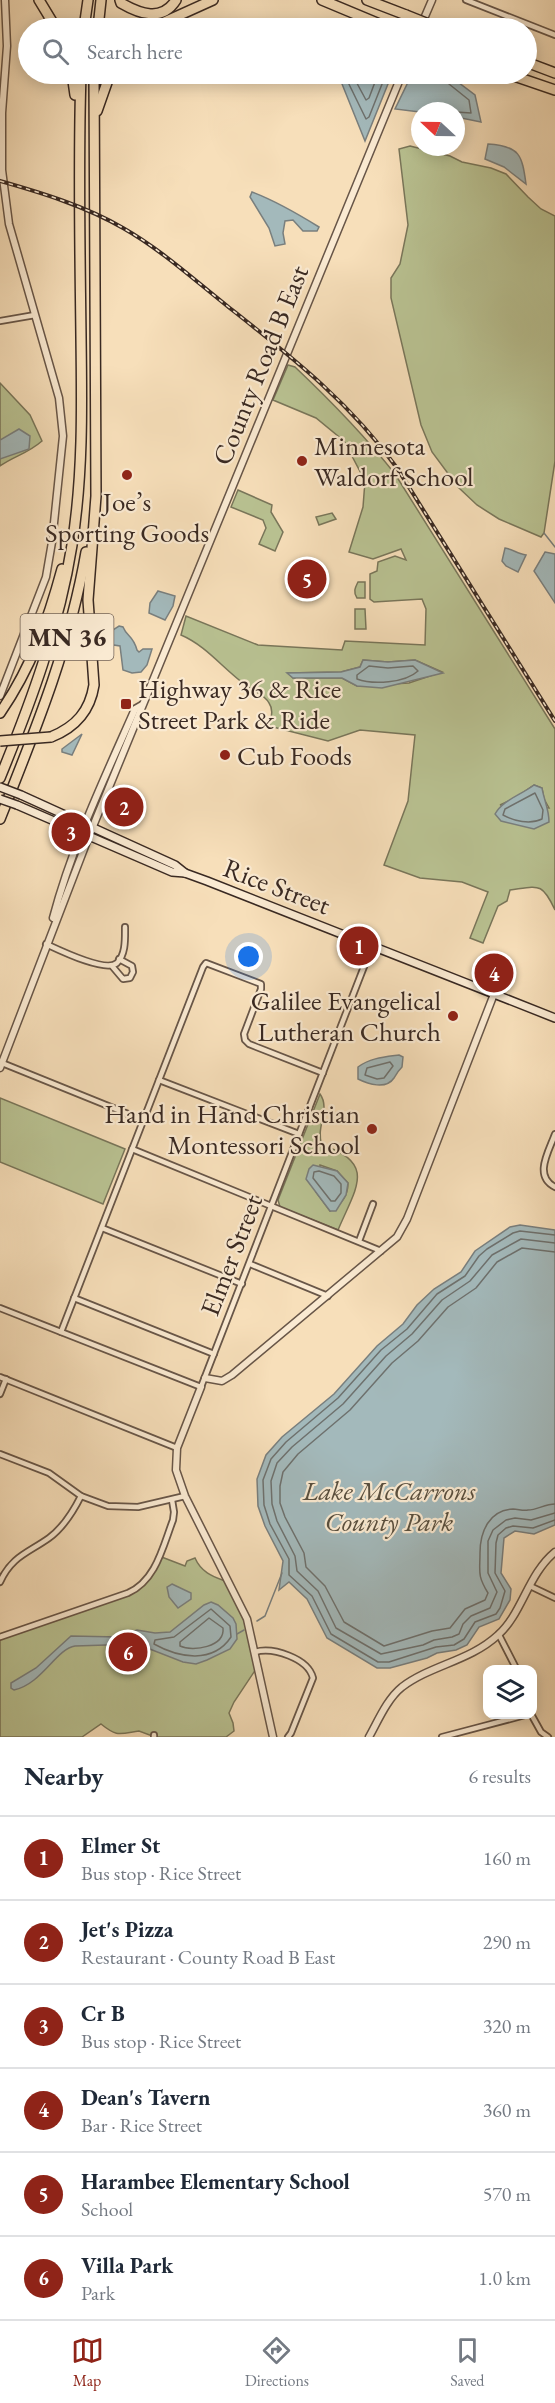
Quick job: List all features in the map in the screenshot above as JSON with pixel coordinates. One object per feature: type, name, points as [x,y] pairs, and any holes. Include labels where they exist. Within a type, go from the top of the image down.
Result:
[{"type":"highway","points":[[39,0],[50,18]]},
{"type":"highway","points":[[85,18],[88,0]]},
{"type":"highway","points":[[99,18],[101,0]]},
{"type":"highway","points":[[120,0],[121,3],[139,13],[159,15],[172,7],[176,0]]},
{"type":"highway","points":[[173,18],[213,0]]},
{"type":"highway","points":[[322,0],[365,18]]},
{"type":"highway","points":[[367,0],[413,18]]},
{"type":"highway","points":[[537,66],[555,73]]},
{"type":"highway","points":[[73,84],[80,157]]},
{"type":"highway","name":"MN 36","points":[[0,778],[31,702],[53,633],[69,565],[76,515],[82,434],[81,84]]},
{"type":"highway","name":"MN 36","points":[[0,819],[45,708],[71,622],[88,540],[94,446],[94,84]]},
{"type":"highway","points":[[93,152],[97,112],[107,84]]},
{"type":"highway","points":[[537,84],[555,90]]},
{"type":"highway","points":[[0,741],[51,737],[77,722],[84,714],[93,695],[94,666],[88,600],[96,496],[94,446]]},
{"type":"highway","points":[[0,713],[22,679],[39,643],[60,579],[76,515]]},
{"type":"main road","name":"Rice Street","points":[[0,787],[90,825],[175,865],[185,873]]},
{"type":"main road","name":"Rice Street","points":[[0,799],[172,872],[185,873],[555,1018]]},
{"type":"street","points":[[0,696],[46,576],[52,542],[62,422],[59,398],[9,224],[2,170],[5,0]]},
{"type":"street","points":[[424,18],[432,0]]},
{"type":"street","points":[[466,0],[512,18]]},
{"type":"street","points":[[537,28],[555,35]]},
{"type":"street","name":"County Road B East","points":[[1,1066],[46,945],[57,902],[141,712],[398,84]]},
{"type":"street","points":[[0,321],[35,315]]},
{"type":"street","points":[[46,945],[99,965],[112,966],[119,959],[124,945],[125,927]]},
{"type":"street","name":"Elmer Street","points":[[201,1387],[372,946]]},
{"type":"street","points":[[112,966],[123,979],[130,978],[134,972],[132,966],[119,959]]},
{"type":"street","points":[[61,1332],[202,967],[206,963],[261,984],[244,1034],[249,1044],[323,1073]]},
{"type":"street","points":[[205,1377],[222,1381],[232,1375],[397,1237],[407,1219],[494,994]]},
{"type":"street","points":[[1,1066],[143,1120]]},
{"type":"street","points":[[159,1080],[299,1134]]},
{"type":"street","points":[[555,1134],[543,1176],[548,1184],[555,1187]]},
{"type":"street","points":[[132,1149],[381,1251]]},
{"type":"street","points":[[358,1241],[373,1204]]},
{"type":"street","points":[[102,1228],[242,1284]]},
{"type":"street","points":[[250,1264],[327,1296]]},
{"type":"street","points":[[74,1298],[214,1354]]},
{"type":"street","points":[[0,1308],[201,1387],[177,1448],[176,1470],[185,1496],[247,1619],[273,1737]]},
{"type":"street","points":[[0,1377],[177,1448]]},
{"type":"street","points":[[0,1394],[6,1379]]},
{"type":"street","points":[[0,1454],[56,1477],[81,1496],[108,1506],[127,1508],[185,1496]]},
{"type":"street","points":[[0,1582],[18,1557],[50,1538],[62,1526],[81,1496]]},
{"type":"street","points":[[0,1636],[128,1593],[142,1584],[154,1569],[173,1520],[172,1500]]},
{"type":"street","points":[[369,1737],[387,1705],[401,1688],[430,1671],[456,1662],[499,1635],[509,1623],[540,1568],[555,1552]]},
{"type":"street","points":[[530,1586],[555,1598]]},
{"type":"street","points":[[499,1635],[514,1665]]},
{"type":"street","points":[[255,1652],[268,1649],[282,1653],[296,1660],[311,1672],[313,1678],[288,1737]]},
{"type":"street","points":[[442,1737],[511,1719]]},
{"type":"street","points":[[532,1719],[540,1734],[548,1737]]},
{"type":"street","points":[[466,1737],[469,1730]]},
{"type":"green space","points":[[410,146],[411,156],[450,156],[462,162],[491,168],[506,174],[541,209],[555,216],[555,461],[544,533],[541,537],[499,519],[477,505],[458,487],[432,452],[421,425],[391,298],[391,278],[400,264],[408,225],[399,149]]},
{"type":"green space","points":[[288,365],[295,367],[334,406],[395,474],[555,729],[555,910],[543,890],[534,887],[510,890],[507,901],[498,906],[483,943],[470,938],[488,892],[462,882],[420,878],[384,865],[408,801],[415,735],[360,730],[328,741],[269,726],[272,714],[265,698],[239,680],[199,645],[181,635],[186,616],[258,645],[342,650],[345,641],[425,645],[426,609],[422,599],[374,602],[370,599],[370,574],[377,571],[378,562],[395,556],[406,560],[401,549],[373,559],[349,552],[363,507],[365,481],[344,441],[316,418],[273,400]],"holes":[[[363,660],[388,662],[415,660],[442,672],[409,683],[357,686],[342,678],[293,678],[288,673],[341,672],[360,667]],[[534,785],[542,788],[549,808],[500,805]]]},
{"type":"green space","points":[[0,383],[30,415],[42,441],[0,466]]},
{"type":"green space","points":[[238,490],[272,505],[271,512],[283,532],[275,551],[259,544],[266,528],[263,520],[231,507]]},
{"type":"green space","points":[[332,513],[336,519],[319,525],[316,517]]},
{"type":"green space","points":[[358,582],[365,582],[365,598],[356,596],[355,590]]},
{"type":"green space","points":[[355,609],[365,609],[366,629],[355,629]]},
{"type":"green space","points":[[320,1094],[324,1106],[320,1132],[322,1145],[351,1160],[356,1169],[357,1179],[351,1202],[338,1230],[280,1207],[278,1200]],"holes":[[[320,1165],[337,1171],[348,1183],[348,1188],[343,1200],[330,1211],[316,1192]]]},
{"type":"green space","points":[[0,1098],[125,1149],[103,1204],[0,1162]]},
{"type":"green space","points":[[159,1556],[185,1566],[187,1561],[195,1558],[205,1571],[230,1583],[243,1609],[258,1666],[229,1713],[234,1731],[226,1737],[155,1737],[139,1731],[115,1733],[101,1724],[82,1737],[0,1737],[0,1637],[133,1591],[143,1584]]},
{"type":"water","points":[[342,84],[388,84],[365,141]]},
{"type":"water","points":[[407,84],[460,84],[475,95],[481,122],[465,119],[465,102],[411,102],[411,111],[395,109]]},
{"type":"water","points":[[488,144],[507,147],[517,154],[521,159],[526,184],[504,167],[485,159]]},
{"type":"water","points":[[252,192],[303,217],[319,227],[317,231],[303,231],[293,220],[285,221],[283,233],[285,244],[275,246],[269,228],[250,197]]},
{"type":"water","points":[[19,429],[30,436],[29,449],[0,459],[0,440]]},
{"type":"water","points":[[505,548],[526,555],[518,572],[506,566],[502,561]]},
{"type":"water","points":[[545,552],[555,554],[555,603],[534,571]]},
{"type":"water","points":[[158,591],[175,596],[173,606],[165,620],[149,613],[150,603]]},
{"type":"water","points":[[119,626],[123,627],[134,641],[139,652],[143,649],[152,649],[147,665],[141,672],[132,673],[123,670],[120,646],[107,644],[105,635]]},
{"type":"water","points":[[363,660],[388,662],[415,660],[443,673],[382,688],[357,686],[342,678],[293,678],[287,673],[341,672],[360,667]]},
{"type":"water","points":[[82,734],[72,755],[62,752],[62,749]]},
{"type":"water","points":[[534,785],[542,788],[549,822],[534,829],[501,821],[495,814],[498,809]]},
{"type":"water","points":[[399,1055],[403,1057],[402,1067],[391,1082],[377,1085],[358,1079],[358,1067],[363,1064],[377,1058]]},
{"type":"water","points":[[313,1165],[337,1171],[348,1183],[346,1195],[336,1211],[330,1211],[306,1179]]},
{"type":"water","name":"Lake McCarrons County Park","points":[[520,1225],[555,1230],[555,1525],[534,1534],[515,1531],[504,1538],[501,1573],[511,1589],[510,1600],[499,1619],[479,1627],[467,1645],[390,1668],[377,1668],[327,1638],[307,1599],[289,1582],[279,1590],[283,1561],[265,1526],[258,1506],[257,1479],[266,1455],[282,1437],[334,1394],[377,1346],[403,1324],[417,1305],[434,1289],[461,1272],[475,1251],[510,1227]]},
{"type":"water","points":[[172,1584],[191,1593],[191,1599],[178,1608],[169,1597],[167,1587]]},
{"type":"water","points":[[211,1602],[233,1618],[236,1624],[237,1639],[230,1649],[207,1660],[196,1664],[183,1662],[137,1644],[75,1646],[61,1653],[41,1674],[24,1687],[14,1690],[11,1688],[11,1683],[36,1668],[71,1636],[119,1637],[137,1630],[155,1633],[170,1632]]},
{"type":"waterway","points":[[544,533],[555,547]]},
{"type":"waterway","points":[[257,1621],[265,1616],[282,1573]]},
{"type":"waterway","points":[[237,1634],[244,1630]]},
{"type":"railway","points":[[0,181],[78,207],[109,220],[137,236],[176,264],[273,342],[338,400],[359,421],[397,468],[555,721]]},
{"type":"place","name":"Minnesota Waldorf School","points":[[302,461]]},
{"type":"place","name":"Joe’s Sporting Goods","points":[[127,475]]},
{"type":"place","name":"Harambee Elementary School","points":[[307,579]]},
{"type":"place","name":"Highway 36 & Rice Street Park & Ride","points":[[126,704]]},
{"type":"place","name":"Cub Foods","points":[[225,755]]},
{"type":"place","name":"Jet's Pizza","points":[[124,807]]},
{"type":"place","name":"Cr B","points":[[71,832]]},
{"type":"place","name":"Elmer St","points":[[359,946]]},
{"type":"place","name":"Dean's Tavern","points":[[494,973]]},
{"type":"place","name":"Galilee Evangelical Lutheran Church","points":[[453,1016]]},
{"type":"place","name":"Hand in Hand Christian Montessori School","points":[[372,1129]]},
{"type":"place","name":"Villa Park","points":[[128,1652]]}]
